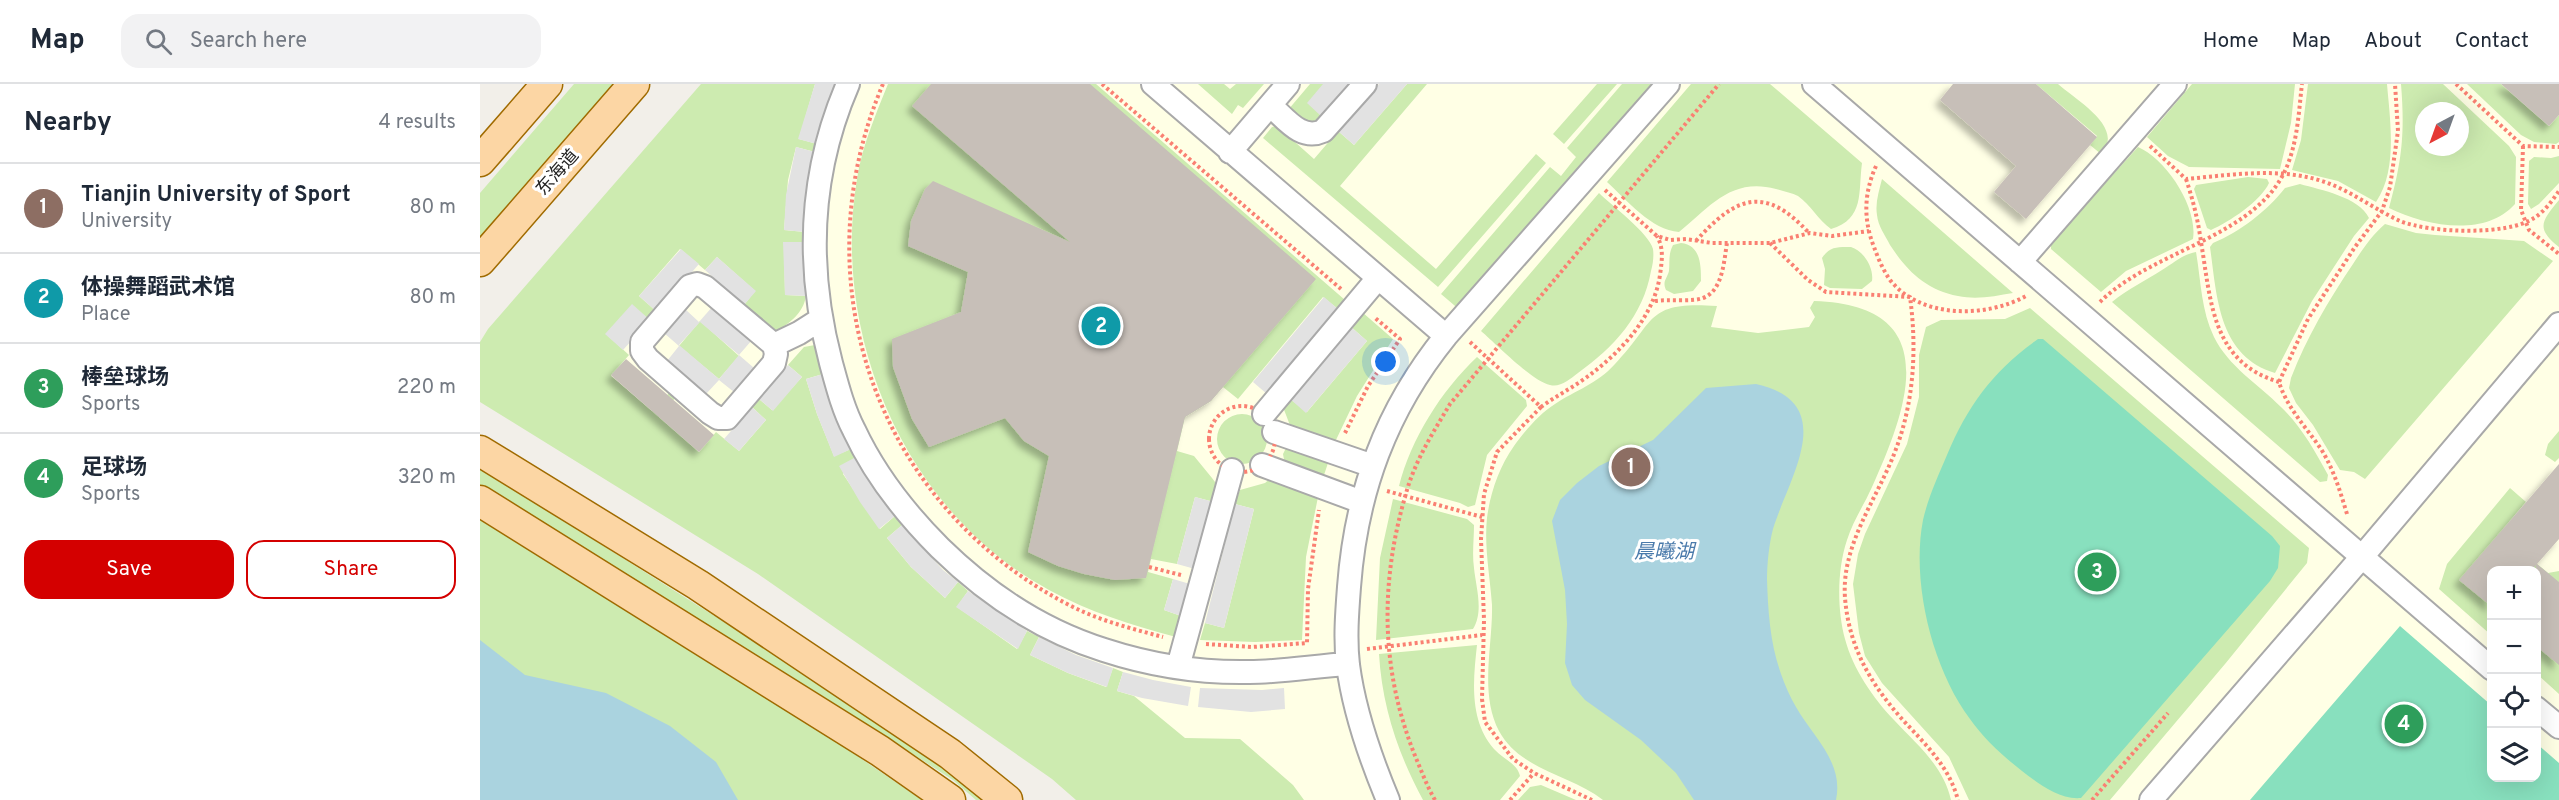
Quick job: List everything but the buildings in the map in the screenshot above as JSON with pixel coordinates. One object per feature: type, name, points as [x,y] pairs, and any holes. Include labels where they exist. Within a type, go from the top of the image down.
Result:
[{"type":"main road","points":[[480,161],[547,84]]},
{"type":"main road","name":"东海道","points":[[480,261],[634,84]]},
{"type":"main road","points":[[480,451],[707,591],[950,754],[1006,800]]},
{"type":"main road","points":[[480,501],[870,745],[950,800]]},
{"type":"lane","points":[[848,84],[826,152],[815,205],[814,262],[821,319],[833,370],[853,429],[908,514],[950,558],[996,598],[1059,633],[1104,650],[1178,667],[1216,672],[1251,672],[1348,658]]},
{"type":"lane","points":[[1154,84],[1378,278],[1450,332]]},
{"type":"lane","points":[[1230,152],[1288,84]]},
{"type":"lane","points":[[1270,105],[1296,128],[1305,134],[1314,135],[1323,131],[1365,84]]},
{"type":"lane","points":[[1388,800],[1365,738],[1354,699],[1346,632],[1351,558],[1367,485],[1399,404],[1428,359],[1668,84]]},
{"type":"lane","points":[[1814,84],[2487,665]]},
{"type":"lane","points":[[2020,262],[2175,84]]},
{"type":"lane","points":[[1367,485],[1337,453],[1269,423],[1378,278]]},
{"type":"lane","points":[[697,284],[705,287],[774,345],[776,354],[774,363],[727,418],[718,418],[648,359],[642,351],[642,342],[690,286],[697,284]]},
{"type":"lane","points":[[774,345],[800,333],[821,319]]},
{"type":"lane","points":[[2151,800],[2361,558],[2559,324]]},
{"type":"lane","points":[[1262,465],[1325,488],[1367,485]]},
{"type":"lane","points":[[1178,667],[1232,470]]},
{"type":"lane","points":[[2541,712],[2559,727]]},
{"type":"path","points":[[883,84],[854,177],[850,210],[851,296],[859,338],[879,402],[891,428],[922,480],[963,528],[991,554],[1074,608],[1131,628],[1185,642],[1252,647],[1307,643],[1311,554],[1325,488]]},
{"type":"path","points":[[1102,84],[1400,339],[1368,386],[1352,415],[1337,453]]},
{"type":"path","points":[[1435,800],[1414,753],[1393,687],[1386,607],[1387,586],[1405,496],[1428,440],[1450,404],[1719,84]]},
{"type":"path","points":[[2085,319],[2110,291],[2124,281],[2171,254],[2202,242],[2262,203],[2283,175],[2295,137],[2302,84]]},
{"type":"path","points":[[2347,515],[2336,475],[2316,442],[2284,399],[2279,382],[2308,319],[2355,247],[2382,211],[2390,187],[2396,150],[2398,130],[2395,84]]},
{"type":"path","points":[[2456,84],[2523,146],[2559,147]]},
{"type":"path","points":[[2133,132],[2186,179],[2195,204],[2208,291],[2219,330],[2229,347],[2246,366],[2261,377],[2279,382]]},
{"type":"path","points":[[2523,146],[2521,210],[2529,230],[2559,254]]},
{"type":"path","points":[[1889,148],[1878,162],[1869,180],[1866,219],[1879,261],[1891,280],[1910,297],[1913,321],[1911,399],[1894,455],[1854,542],[1846,576],[1845,596],[1852,637],[1866,674],[1893,708],[1937,756],[1956,790],[1958,800]]},
{"type":"path","points":[[2186,179],[2241,173],[2283,175],[2322,181],[2401,221],[2439,231],[2480,230],[2526,222],[2534,219],[2559,191]]},
{"type":"path","points":[[1588,175],[1656,236],[1662,247],[1655,301],[1630,336],[1604,364],[1541,406],[1497,452],[1484,494],[1480,569],[1484,620],[1482,699],[1485,722],[1513,759],[1534,773],[1592,800]]},
{"type":"path","points":[[1696,241],[1723,214],[1738,205],[1753,201],[1782,208],[1810,233]]},
{"type":"path","points":[[1656,236],[1670,240],[1770,243],[1810,233],[1832,236],[1869,231]]},
{"type":"path","points":[[1655,301],[1703,298],[1713,290],[1722,274],[1727,243]]},
{"type":"path","points":[[1770,243],[1808,280],[1826,292],[1910,297],[1949,311],[1992,310],[2011,304],[2026,296],[2042,281]]},
{"type":"path","points":[[1450,332],[1488,358],[1541,406]]},
{"type":"path","points":[[1236,406],[1255,408],[1269,423],[1272,452],[1262,465],[1249,471],[1232,470],[1220,464],[1210,448],[1210,430],[1220,414],[1236,406]]},
{"type":"path","points":[[1367,485],[1482,517]]},
{"type":"path","points":[[1149,567],[1202,580]]},
{"type":"path","points":[[1348,658],[1389,646],[1482,635]]},
{"type":"path","points":[[2092,800],[2168,713]]},
{"type":"path","points":[[1510,800],[1534,773]]},
{"type":"shaded area","points":[[792,84],[2559,84],[2559,800],[1185,800],[549,364]]},
{"type":"shaded area","points":[[815,84],[836,84],[817,144],[798,139]]},
{"type":"shaded area","points":[[1323,84],[1351,84],[1322,117],[1307,103]]},
{"type":"shaded area","points":[[1379,84],[1407,84],[1354,145],[1338,131]]},
{"type":"shaded area","points":[[796,147],[815,152],[807,189],[805,232],[784,230],[786,195]]},
{"type":"shaded area","points":[[783,242],[804,242],[806,296],[785,295]]},
{"type":"shaded area","points":[[681,249],[699,264],[657,312],[639,296]]},
{"type":"shaded area","points":[[717,257],[756,291],[744,305],[705,270]]},
{"type":"shaded area","points":[[1324,297],[1338,309],[1267,394],[1253,382]]},
{"type":"shaded area","points":[[632,304],[650,320],[623,350],[605,334]]},
{"type":"shaded area","points":[[713,306],[752,340],[739,355],[754,368],[734,392],[719,380],[706,394],[667,361],[679,346],[664,333],[685,309],[699,322]],"holes":[[[700,322],[739,355],[719,379],[679,345]]]},
{"type":"shaded area","points":[[1350,326],[1367,341],[1306,413],[1289,398]]},
{"type":"shaded area","points":[[788,365],[802,377],[773,411],[759,399]]},
{"type":"shaded area","points":[[823,374],[851,449],[834,457],[806,379]]},
{"type":"shaded area","points":[[752,407],[766,420],[739,451],[724,439]]},
{"type":"shaded area","points":[[856,457],[895,516],[879,529],[839,466]]},
{"type":"shaded area","points":[[1195,497],[1214,502],[1195,569],[1177,564]]},
{"type":"shaded area","points":[[1235,504],[1254,509],[1224,628],[1205,623]]},
{"type":"shaded area","points":[[902,525],[943,570],[958,582],[945,598],[911,567],[887,538]]},
{"type":"shaded area","points":[[1173,579],[1190,584],[1181,616],[1164,610]]},
{"type":"shaded area","points":[[968,591],[1027,631],[1018,649],[956,607]]},
{"type":"shaded area","points":[[1039,637],[1076,655],[1113,668],[1107,687],[1068,673],[1030,655]]},
{"type":"shaded area","points":[[1123,672],[1191,687],[1188,706],[1117,691]]},
{"type":"shaded area","points":[[1200,688],[1262,690],[1284,688],[1285,709],[1251,712],[1198,707]]},
{"type":"green space","points":[[574,84],[614,84],[480,238],[480,193]]},
{"type":"green space","points":[[701,84],[815,84],[799,139],[817,144],[815,152],[796,147],[788,180],[784,230],[805,232],[804,242],[784,242],[785,295],[806,296],[802,308],[795,317],[775,333],[744,305],[755,291],[717,257],[705,270],[680,249],[639,296],[657,312],[650,320],[606,334],[629,355],[611,376],[652,411],[670,392],[676,397],[659,417],[699,452],[716,432],[739,451],[766,420],[752,407],[759,399],[772,410],[802,377],[788,365],[804,347],[815,345],[823,374],[806,379],[834,456],[851,449],[856,457],[843,474],[880,529],[895,516],[902,525],[887,538],[911,567],[945,598],[958,582],[968,591],[957,607],[1017,649],[1027,631],[1039,637],[1030,655],[1068,673],[1106,687],[1113,668],[1123,672],[1117,691],[1134,696],[1185,738],[1240,739],[1293,785],[1304,800],[1076,800],[1052,779],[758,574],[480,402],[480,342],[488,329]]},
{"type":"green space","points":[[888,84],[1096,84],[1345,300],[1338,309],[1323,297],[1238,399],[1223,387],[1211,401],[1185,417],[1177,451],[1194,456],[1215,482],[1216,491],[1214,502],[1195,497],[1177,564],[1151,559],[1148,572],[1173,579],[1164,610],[1181,616],[1176,637],[1127,623],[1080,605],[1049,590],[998,556],[955,515],[918,467],[889,414],[868,358],[856,299],[852,239],[857,179],[862,154]]},
{"type":"green space","points":[[1198,84],[1224,84],[1230,89],[1236,84],[1264,84],[1243,108],[1238,105],[1232,114]]},
{"type":"green space","points":[[1310,84],[1351,84],[1317,123],[1312,125],[1288,110]]},
{"type":"green space","points":[[1407,84],[1427,84],[1340,186],[1436,269],[1536,154],[1546,163],[1438,287],[1263,138],[1272,127],[1277,126],[1314,159],[1338,131],[1354,145]]},
{"type":"green space","points":[[1597,84],[1617,84],[1564,144],[1553,134]]},
{"type":"green space","points":[[1622,84],[1657,84],[1461,311],[1441,294],[1550,167],[1561,176],[1576,157],[1567,148]]},
{"type":"green space","points":[[1691,84],[1770,84],[1862,163],[1858,203],[1850,219],[1831,229],[1798,196],[1760,186],[1746,187],[1722,197],[1679,232],[1659,226],[1640,213],[1607,182]]},
{"type":"green space","points":[[2036,84],[2058,84],[2096,115],[2107,134],[2107,144],[2101,154],[2090,145],[2097,136]]},
{"type":"green space","points":[[2192,84],[2295,84],[2291,123],[2280,169],[2189,167],[2168,156],[2147,137]]},
{"type":"green space","points":[[2308,84],[2387,84],[2391,129],[2390,160],[2383,189],[2376,202],[2338,181],[2292,170],[2301,140]]},
{"type":"green space","points":[[2401,84],[2443,84],[2462,102],[2415,102],[2415,156],[2469,156],[2469,108],[2509,146],[2516,157],[2515,204],[2502,215],[2488,222],[2454,226],[2420,220],[2389,208],[2397,175],[2402,133]]},
{"type":"green space","points":[[2467,84],[2501,84],[2549,126],[2559,115],[2559,142],[2556,144],[2534,142],[2521,135]]},
{"type":"green space","points":[[2138,147],[2159,162],[2178,186],[2190,213],[2193,239],[2126,271],[2101,292],[2051,249],[2051,243]]},
{"type":"green space","points":[[2559,156],[2559,183],[2531,209],[2528,204],[2529,161],[2534,157]]},
{"type":"green space","points":[[2248,177],[2267,179],[2269,183],[2259,197],[2244,210],[2211,230],[2207,228],[2194,189],[2196,185]]},
{"type":"green space","points":[[1882,179],[2013,293],[1965,297],[1936,289],[1918,278],[1896,254],[1879,223],[1877,206]]},
{"type":"green space","points":[[2300,184],[2348,200],[2364,211],[2369,218],[2354,236],[2312,301],[2275,373],[2256,365],[2231,339],[2219,304],[2210,247],[2252,220],[2285,188]]},
{"type":"green space","points":[[1599,193],[1645,235],[1653,249],[1652,266],[1641,302],[1625,329],[1591,363],[1568,380],[1554,386],[1542,382],[1524,370],[1481,331]]},
{"type":"green space","points":[[2559,200],[2559,247],[2546,235],[2544,224],[2548,214]]},
{"type":"green space","points":[[2385,224],[2416,233],[2524,241],[2553,261],[2365,479],[2354,472],[2340,470],[2313,425],[2296,403],[2289,388],[2304,348],[2327,306],[2364,248]]},
{"type":"green space","points":[[1681,243],[1693,248],[1696,252],[1700,263],[1701,281],[1693,291],[1674,294],[1666,290],[1665,282],[1669,271],[1671,249],[1673,245]]},
{"type":"green space","points":[[1851,247],[1860,252],[1867,261],[1872,281],[1862,289],[1830,288],[1824,285],[1825,269],[1822,258],[1831,249]]},
{"type":"green space","points":[[2196,252],[2204,306],[2214,337],[2227,357],[2295,422],[2328,475],[2327,481],[2320,482],[2112,302],[2186,255]]},
{"type":"green space","points":[[1814,301],[1856,307],[1884,320],[1900,340],[1906,365],[1904,393],[1886,456],[1847,540],[1841,564],[1839,590],[1841,615],[1845,639],[1853,661],[1871,693],[1936,766],[1951,800],[1603,800],[1520,755],[1499,731],[1493,716],[1488,685],[1492,605],[1486,529],[1490,500],[1496,481],[1509,454],[1527,429],[1549,408],[1594,382],[1608,371],[1647,325],[1664,311],[1694,305],[1717,306],[1711,327],[1758,333],[1809,327],[1815,317],[1810,308]]},
{"type":"green space","points":[[2030,308],[2309,548],[2307,563],[2110,800],[1969,800],[1949,757],[1882,683],[1865,656],[1859,633],[1853,584],[1858,554],[1907,444],[1919,397],[1919,355],[1926,327],[1941,320],[2005,319]]},
{"type":"green space","points":[[1362,312],[1393,339],[1357,396],[1335,442],[1291,428],[1283,407],[1289,398],[1307,412],[1367,341],[1350,326]]},
{"type":"green space","points":[[700,321],[739,356],[719,379],[679,346]]},
{"type":"green space","points":[[2038,339],[2043,339],[2272,536],[2280,546],[2278,568],[2270,581],[2081,798],[2057,794],[2035,781],[1994,747],[1970,719],[1945,675],[1935,650],[1928,624],[1920,570],[1920,544],[1925,512],[1955,437],[1973,405],[1995,377]]},
{"type":"green space","points":[[1477,357],[1526,400],[1527,406],[1487,455],[1475,505],[1468,507],[1399,486],[1419,433],[1451,385]]},
{"type":"green space","points":[[1242,414],[1260,421],[1267,439],[1260,457],[1242,464],[1224,457],[1217,439],[1224,421]]},
{"type":"green space","points":[[2559,431],[2559,458],[2555,462],[2545,455],[2548,444]]},
{"type":"green space","points":[[1286,448],[1330,457],[1323,478],[1285,465],[1283,454]]},
{"type":"green space","points":[[480,468],[870,714],[991,800],[976,800],[953,780],[902,747],[480,489]]},
{"type":"green space","points":[[1272,477],[1319,492],[1306,557],[1302,640],[1255,642],[1200,640],[1205,623],[1224,628],[1254,509],[1235,504],[1240,490],[1265,483]]},
{"type":"green space","points":[[2510,488],[2526,502],[2500,533],[2540,566],[2487,566],[2487,631],[2439,589],[2447,564]]},
{"type":"green space","points":[[1393,499],[1467,519],[1474,525],[1473,563],[1479,607],[1473,629],[1376,640],[1380,558]]},
{"type":"green space","points":[[480,515],[816,728],[922,800],[480,800]]},
{"type":"green space","points":[[2541,567],[2548,573],[2559,571],[2559,694],[2541,678]]},
{"type":"green space","points":[[2400,626],[2487,702],[2487,782],[2541,782],[2541,747],[2559,763],[2559,800],[2250,800]]},
{"type":"green space","points":[[1477,645],[1474,686],[1480,726],[1494,749],[1513,764],[1520,776],[1500,800],[1423,800],[1406,765],[1393,729],[1384,692],[1379,654]]},
{"type":"green space","points":[[1541,785],[1576,800],[1518,800],[1530,787]]},
{"type":"water","name":"晨曦湖","points":[[1756,384],[1782,394],[1797,407],[1803,425],[1802,444],[1797,465],[1770,541],[1767,573],[1769,615],[1774,651],[1788,691],[1825,750],[1836,774],[1836,800],[1694,800],[1676,773],[1641,740],[1585,700],[1572,685],[1565,663],[1567,624],[1565,590],[1552,521],[1560,500],[1599,466],[1653,440],[1706,388]]},
{"type":"water","points":[[480,640],[525,675],[606,693],[670,726],[716,762],[738,800],[480,800]]},
{"type":"place","name":"体操·舞蹈·武术馆","points":[[1101,326]]},
{"type":"place","name":"Tianjin University of Sport","points":[[1631,467]]},
{"type":"place","name":"棒垒球场","points":[[2097,572]]},
{"type":"place","name":"足球场","points":[[2404,724]]}]
